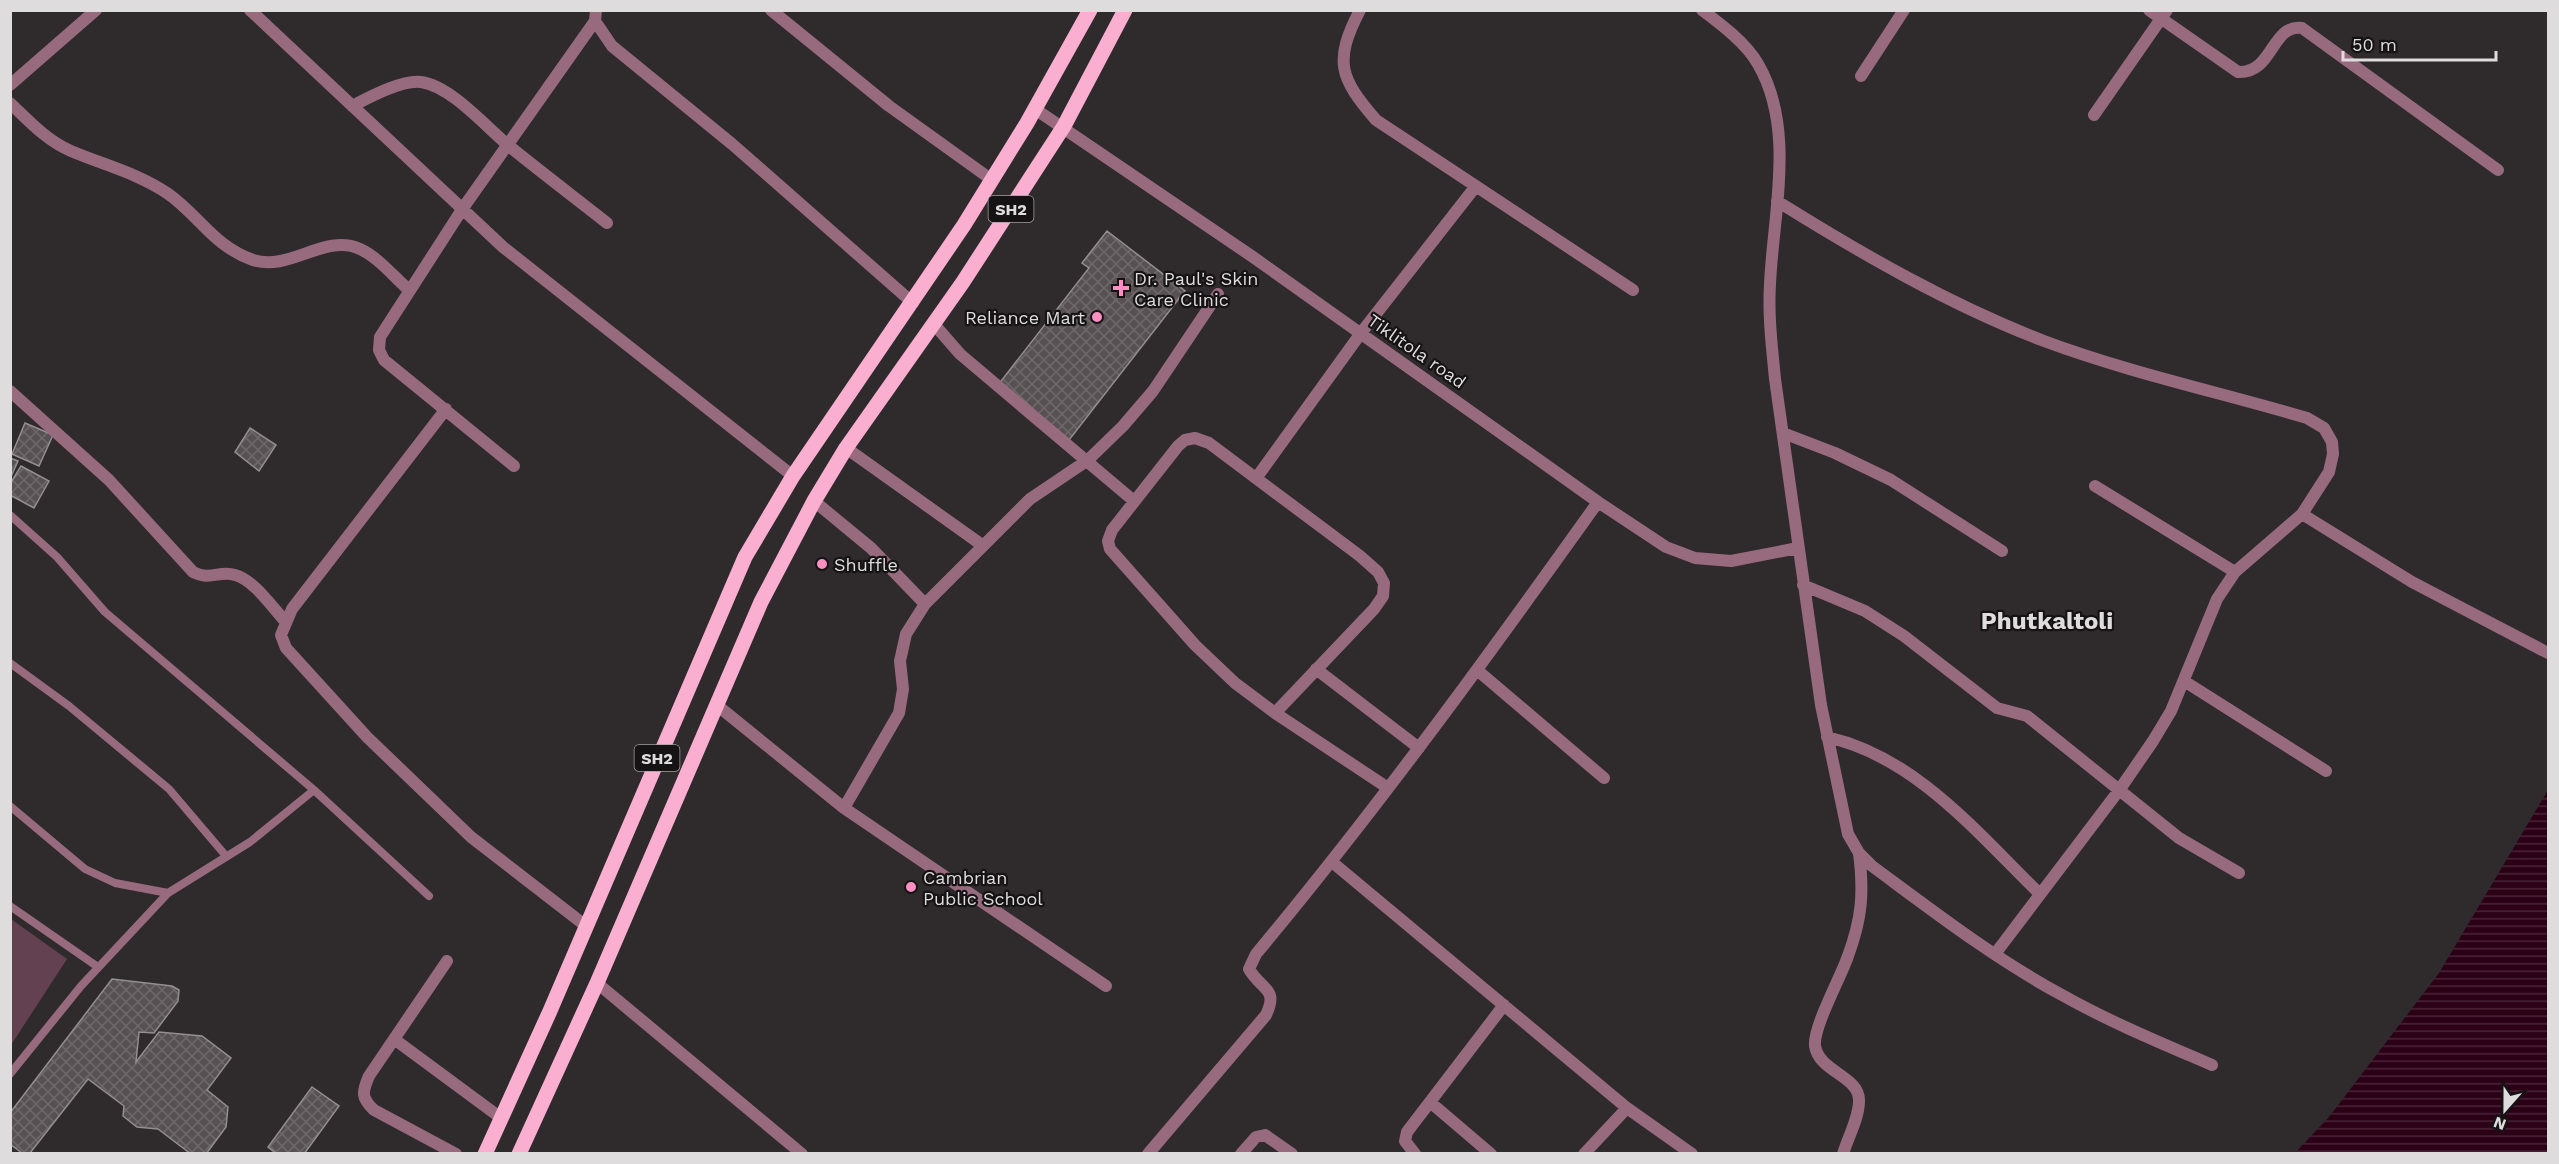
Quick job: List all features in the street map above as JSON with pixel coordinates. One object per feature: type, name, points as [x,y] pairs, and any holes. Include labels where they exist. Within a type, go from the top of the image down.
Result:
[{"type":"main road","name":"SH2","points":[[519,1154],[597,983],[761,603],[814,501],[846,448],[1002,223],[1064,126],[1125,10]]},
{"type":"main road","name":"SH2","points":[[485,1154],[745,557],[793,476],[913,303],[992,180],[1035,109],[1086,12]]},
{"type":"street","points":[[10,86],[96,10]]},
{"type":"street","points":[[250,10],[503,248],[793,476]]},
{"type":"street","points":[[771,10],[889,106],[992,180]]},
{"type":"street","points":[[1360,10],[1347,35],[1343,65],[1351,91],[1376,120],[1634,290]]},
{"type":"street","points":[[1702,10],[1736,39],[1758,62],[1770,89],[1777,122],[1777,201],[1770,284],[1770,326],[1803,585],[1827,737],[1848,834],[1859,853],[1872,866],[1995,954],[2060,994],[2122,1027],[2212,1065]]},
{"type":"street","points":[[1861,76],[1904,10]]},
{"type":"street","points":[[2149,10],[2164,15],[2238,72],[2250,73],[2259,68],[2286,30],[2294,27],[2302,28],[2498,170]]},
{"type":"street","points":[[2094,115],[2164,15]]},
{"type":"street","points":[[514,466],[384,360],[379,350],[380,337],[387,322],[463,208],[596,16],[612,46],[741,152],[913,303]]},
{"type":"street","points":[[352,106],[403,84],[420,81],[459,102],[507,145],[607,223]]},
{"type":"street","points":[[10,103],[46,136],[70,150],[134,174],[169,195],[221,244],[255,260],[281,261],[328,245],[344,244],[361,249],[409,290]]},
{"type":"street","name":"Tiklitola road","points":[[1035,109],[1064,126],[1598,502],[1666,547],[1695,558],[1731,561],[1798,548]]},
{"type":"street","points":[[1257,477],[1361,333],[1476,186]]},
{"type":"street","points":[[1777,201],[1902,275],[1957,303],[2042,340],[2114,365],[2307,418],[2324,428],[2332,442],[2333,454],[2329,472],[2302,514],[2282,534],[2235,572],[2217,599],[2171,711],[2120,789],[1995,954]]},
{"type":"street","points":[[844,808],[899,713],[903,689],[900,661],[906,634],[925,604],[1030,498],[1088,460],[1123,426],[1153,391],[1218,294]]},
{"type":"street","points":[[933,323],[960,354],[1134,501]]},
{"type":"street","points":[[10,391],[109,480],[193,572],[203,578],[236,575],[249,583],[285,621]]},
{"type":"street","points":[[446,410],[285,621],[281,635],[286,648],[367,737],[471,837],[586,926]]},
{"type":"street","points":[[1783,433],[1835,453],[1891,480],[2002,551]]},
{"type":"street","points":[[1275,713],[1374,609],[1383,596],[1384,583],[1378,572],[1360,556],[1257,477],[1209,443],[1196,438],[1185,440],[1112,530],[1108,541],[1110,549],[1195,645],[1235,682],[1275,713],[1388,788]]},
{"type":"street","points":[[846,448],[982,545]]},
{"type":"street","points":[[2095,486],[2235,572]]},
{"type":"street","points":[[814,501],[871,548],[925,604]]},
{"type":"street","points":[[1148,1154],[1266,1015],[1271,1004],[1271,995],[1253,976],[1249,969],[1251,962],[1332,862],[1419,748],[1598,502]]},
{"type":"street","points":[[2302,514],[2412,582],[2548,653]]},
{"type":"street","points":[[1803,585],[1854,606],[1884,623],[1997,708],[2027,716],[2179,838],[2239,873]]},
{"type":"street","points":[[1316,669],[1419,748]]},
{"type":"street","points":[[1477,670],[1604,778]]},
{"type":"street","points":[[2184,681],[2326,771]]},
{"type":"street","points":[[718,706],[844,808],[1106,986]]},
{"type":"street","points":[[1827,737],[1855,743],[1889,760],[1920,780],[2040,894]]},
{"type":"street","points":[[1843,1154],[1860,1099],[1854,1087],[1820,1059],[1815,1045],[1818,1029],[1848,957],[1860,920],[1864,888],[1859,853]]},
{"type":"street","points":[[1332,862],[1627,1107],[1692,1154]]},
{"type":"street","points":[[447,961],[369,1076],[363,1091],[364,1100],[374,1110],[456,1154]]},
{"type":"street","points":[[597,983],[802,1154]]},
{"type":"street","points":[[1415,1154],[1405,1141],[1407,1132],[1504,1005]]},
{"type":"street","points":[[394,1039],[501,1118]]},
{"type":"street","points":[[1430,1102],[1491,1154]]},
{"type":"street","points":[[1584,1154],[1627,1107]]},
{"type":"street","points":[[1241,1154],[1256,1137],[1265,1135],[1292,1154]]},
{"type":"lane","points":[[10,516],[57,557],[105,612],[314,790],[429,896]]},
{"type":"lane","points":[[10,663],[69,706],[169,789],[226,856]]},
{"type":"lane","points":[[10,1074],[98,967],[168,892],[250,842],[314,790]]},
{"type":"lane","points":[[10,806],[85,869],[115,883],[168,892]]},
{"type":"lane","points":[[10,906],[98,967]]},
{"type":"shaded area","points":[[2548,790],[2548,1153],[2295,1153],[2329,1117],[2439,973]]},
{"type":"shaded area","points":[[11,919],[67,959],[11,1045]]},
{"type":"building","points":[[1107,231],[1185,291],[1069,440],[998,385],[1089,268],[1082,263]]},
{"type":"building","points":[[25,423],[53,435],[39,466],[12,454]]},
{"type":"building","points":[[250,428],[276,445],[259,471],[235,452]]},
{"type":"building","points":[[10,458],[18,461],[10,479]]},
{"type":"building","points":[[21,466],[49,481],[34,508],[10,495],[10,484]]},
{"type":"building","points":[[112,979],[172,986],[179,990],[178,1001],[154,1033],[139,1032],[136,1062],[159,1032],[202,1036],[231,1058],[207,1090],[228,1107],[226,1127],[206,1154],[191,1154],[158,1129],[137,1127],[123,1116],[124,1106],[88,1079],[30,1153],[22,1153],[10,1144],[10,1113]]},
{"type":"building","points":[[312,1087],[339,1106],[304,1154],[277,1154],[268,1147]]},
{"type":"place","name":"Dr. Paul's Skin Care Clinic","points":[[1121,288]]},
{"type":"place","name":"Reliance Mart","points":[[1097,317]]},
{"type":"place","name":"Shuffle","points":[[822,564]]},
{"type":"place","name":"Cambrian Public School","points":[[911,887]]},
{"type":"district","name":"Phutkaltoli","points":[[2047,621]]}]
